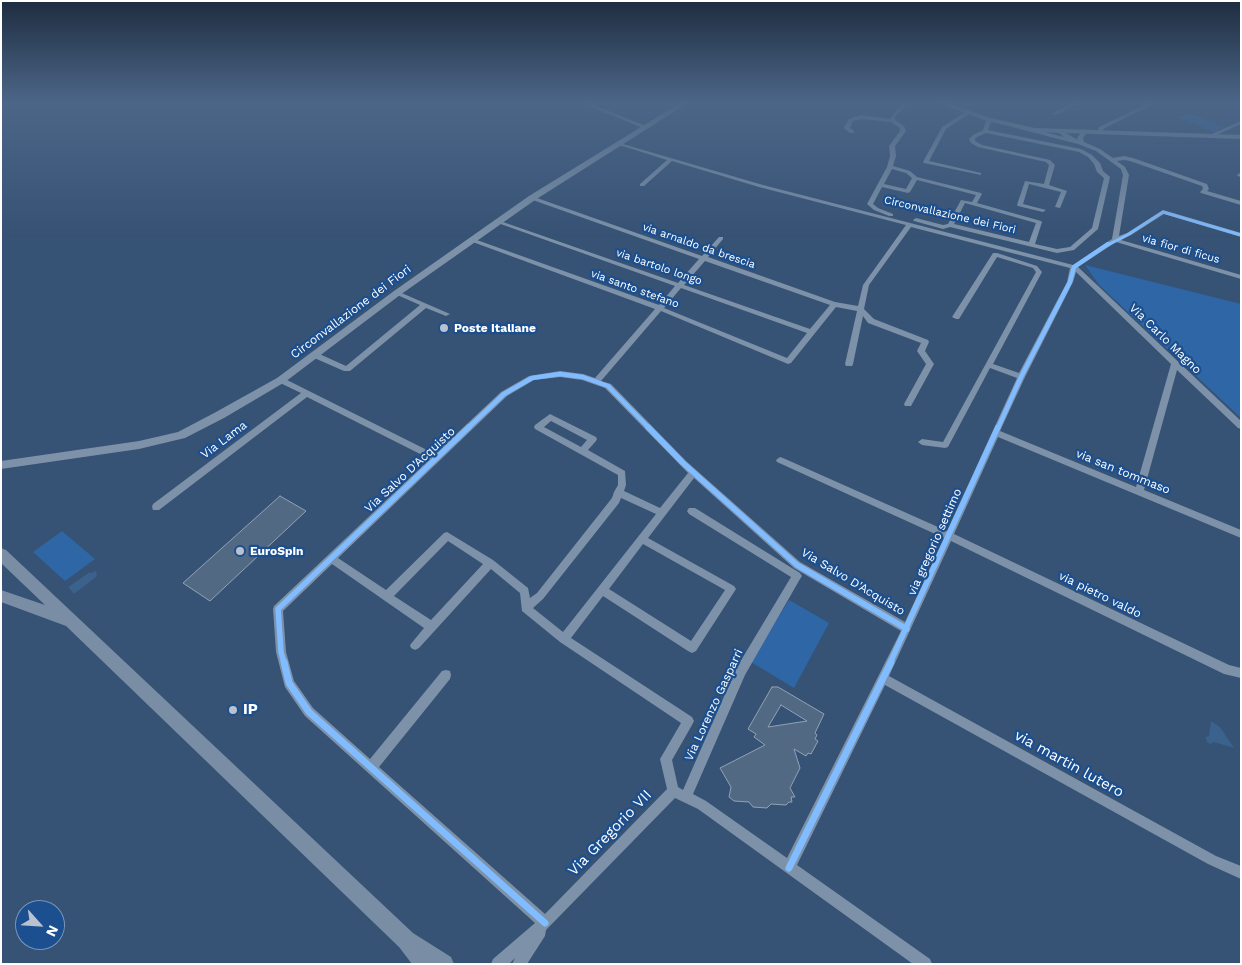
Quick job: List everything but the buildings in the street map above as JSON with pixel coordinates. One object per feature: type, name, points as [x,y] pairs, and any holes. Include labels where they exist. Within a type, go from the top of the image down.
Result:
[{"type":"main road","points":[[1,554],[406,940],[424,964]]},
{"type":"main road","points":[[1,596],[71,621]]},
{"type":"main road","points":[[406,940],[419,946],[444,964]]},
{"type":"street","name":"Circonvallazione dei Fiori","points":[[1,465],[139,445],[180,435],[220,415],[281,380],[397,293],[472,240],[532,198],[610,148]]},
{"type":"street","points":[[635,148],[892,218],[909,225],[996,250],[1035,267],[1039,272],[945,445],[922,442]]},
{"type":"street","name":"Circonvallazione dei Fiori","points":[[892,148],[894,156],[890,167],[870,204],[876,209],[892,218],[943,227],[950,225],[1057,251],[1067,251],[1096,229],[1106,177],[1100,172],[1097,163],[1090,156],[1081,151],[1067,148]]},
{"type":"street","points":[[933,148],[926,162],[979,174]]},
{"type":"street","points":[[989,148],[1048,161],[1052,165],[1046,186]]},
{"type":"street","points":[[1091,148],[1114,160],[1123,168],[1126,175],[1115,240]]},
{"type":"street","points":[[1114,160],[1127,158],[1202,184],[1207,187],[1202,192],[1241,203]]},
{"type":"street","points":[[642,185],[671,159]]},
{"type":"street","points":[[890,167],[908,172],[915,178],[978,194],[974,204]]},
{"type":"street","points":[[880,185],[908,191],[915,178]]},
{"type":"street","points":[[1043,210],[1020,205],[1027,182],[1064,191],[1058,207]]},
{"type":"street","name":"via arnaldo da brescia","points":[[532,198],[834,304],[860,309]]},
{"type":"street","points":[[950,225],[963,201],[1039,222],[1031,245]]},
{"type":"street","points":[[996,250],[1016,251],[1074,268],[1115,240],[1129,234],[1163,212],[1241,235]]},
{"type":"street","name":"via bartolo longo","points":[[498,222],[812,332]]},
{"type":"street","points":[[849,364],[866,285],[909,225]]},
{"type":"street","points":[[596,382],[679,284],[721,238]]},
{"type":"street","name":"via santo stefano","points":[[472,240],[659,308],[788,361],[812,332]]},
{"type":"street","name":"via fior di ficus","points":[[1115,240],[1241,277]]},
{"type":"street","points":[[1016,251],[1018,242]]},
{"type":"street","points":[[956,317],[996,250]]},
{"type":"street","name":"Via Carlo Magno","points":[[1074,268],[1241,426]]},
{"type":"street","name":"via gregorio settimo","points":[[789,868],[907,629],[1021,378],[1070,282],[1074,268]]},
{"type":"street","points":[[397,293],[446,314]]},
{"type":"street","points":[[812,332],[834,304]]},
{"type":"street","points":[[315,355],[347,369],[425,305]]},
{"type":"street","points":[[860,309],[871,322],[925,342],[921,351],[930,364],[908,404]]},
{"type":"street","points":[[1138,492],[1176,364]]},
{"type":"street","points":[[989,365],[1021,378]]},
{"type":"street","name":"Via Salvo D'Acquisto","points":[[546,923],[309,712],[289,683],[281,652],[278,609],[504,394],[532,378],[560,374],[583,377],[608,386],[693,473],[797,565],[907,629]]},
{"type":"street","name":"Via Salvo D'Acquisto","points":[[281,380],[436,459]]},
{"type":"street","name":"Via Lama","points":[[156,508],[307,394]]},
{"type":"street","points":[[526,608],[540,596],[616,500],[622,485],[622,473],[538,427],[550,417],[593,439],[582,451]]},
{"type":"street","name":"via san tommaso","points":[[996,433],[1241,534]]},
{"type":"street","name":"via pietro valdo","points":[[780,460],[949,536],[1228,670],[1241,673]]},
{"type":"street","points":[[564,639],[693,473]]},
{"type":"street","points":[[618,492],[662,513]]},
{"type":"street","name":"Via Lorenzo Gasparri","points":[[686,798],[742,671],[797,576],[692,511]]},
{"type":"street","points":[[386,596],[447,536],[490,563],[525,591],[526,608]]},
{"type":"street","points":[[602,590],[692,648],[731,589],[642,539]]},
{"type":"street","points":[[331,558],[432,627]]},
{"type":"street","points":[[415,645],[490,563]]},
{"type":"street","name":"Via Lorenzo Gasparri","points":[[526,608],[564,639],[688,721],[666,759],[673,791]]},
{"type":"street","points":[[371,767],[446,675]]},
{"type":"street","name":"via martin lutero","points":[[883,678],[1203,856],[1241,873]]},
{"type":"street","points":[[673,791],[702,805],[925,964]]},
{"type":"street","name":"Via Gregorio VII","points":[[498,964],[546,923],[673,791]]},
{"type":"street","name":"Via Gregorio VII","points":[[519,964],[546,923]]},
{"type":"shaded area","points":[[1085,265],[1241,304],[1241,418],[1099,285]]},
{"type":"shaded area","points":[[62,531],[95,559],[65,581],[33,552]]},
{"type":"shaded area","points":[[95,571],[97,573],[96,577],[74,594],[68,587],[90,572]]},
{"type":"shaded area","points":[[789,600],[829,623],[794,688],[751,662]]},
{"type":"shaded area","points":[[1211,721],[1220,727],[1234,748],[1214,742],[1210,744],[1207,742],[1205,737],[1209,736]]},
{"type":"cycle path","points":[[789,868],[907,629],[1021,377],[1070,282],[1074,267],[1163,212],[1241,235]]},
{"type":"cycle path","points":[[545,923],[309,712],[289,683],[281,652],[279,627],[278,609],[504,394],[532,378],[560,374],[583,377],[608,386],[683,463],[797,565],[907,629]]},
{"type":"place","name":"Poste Italiane","points":[[444,328]]},
{"type":"place","name":"EuroSpin","points":[[240,551]]},
{"type":"place","name":"IP","points":[[233,710]]}]
